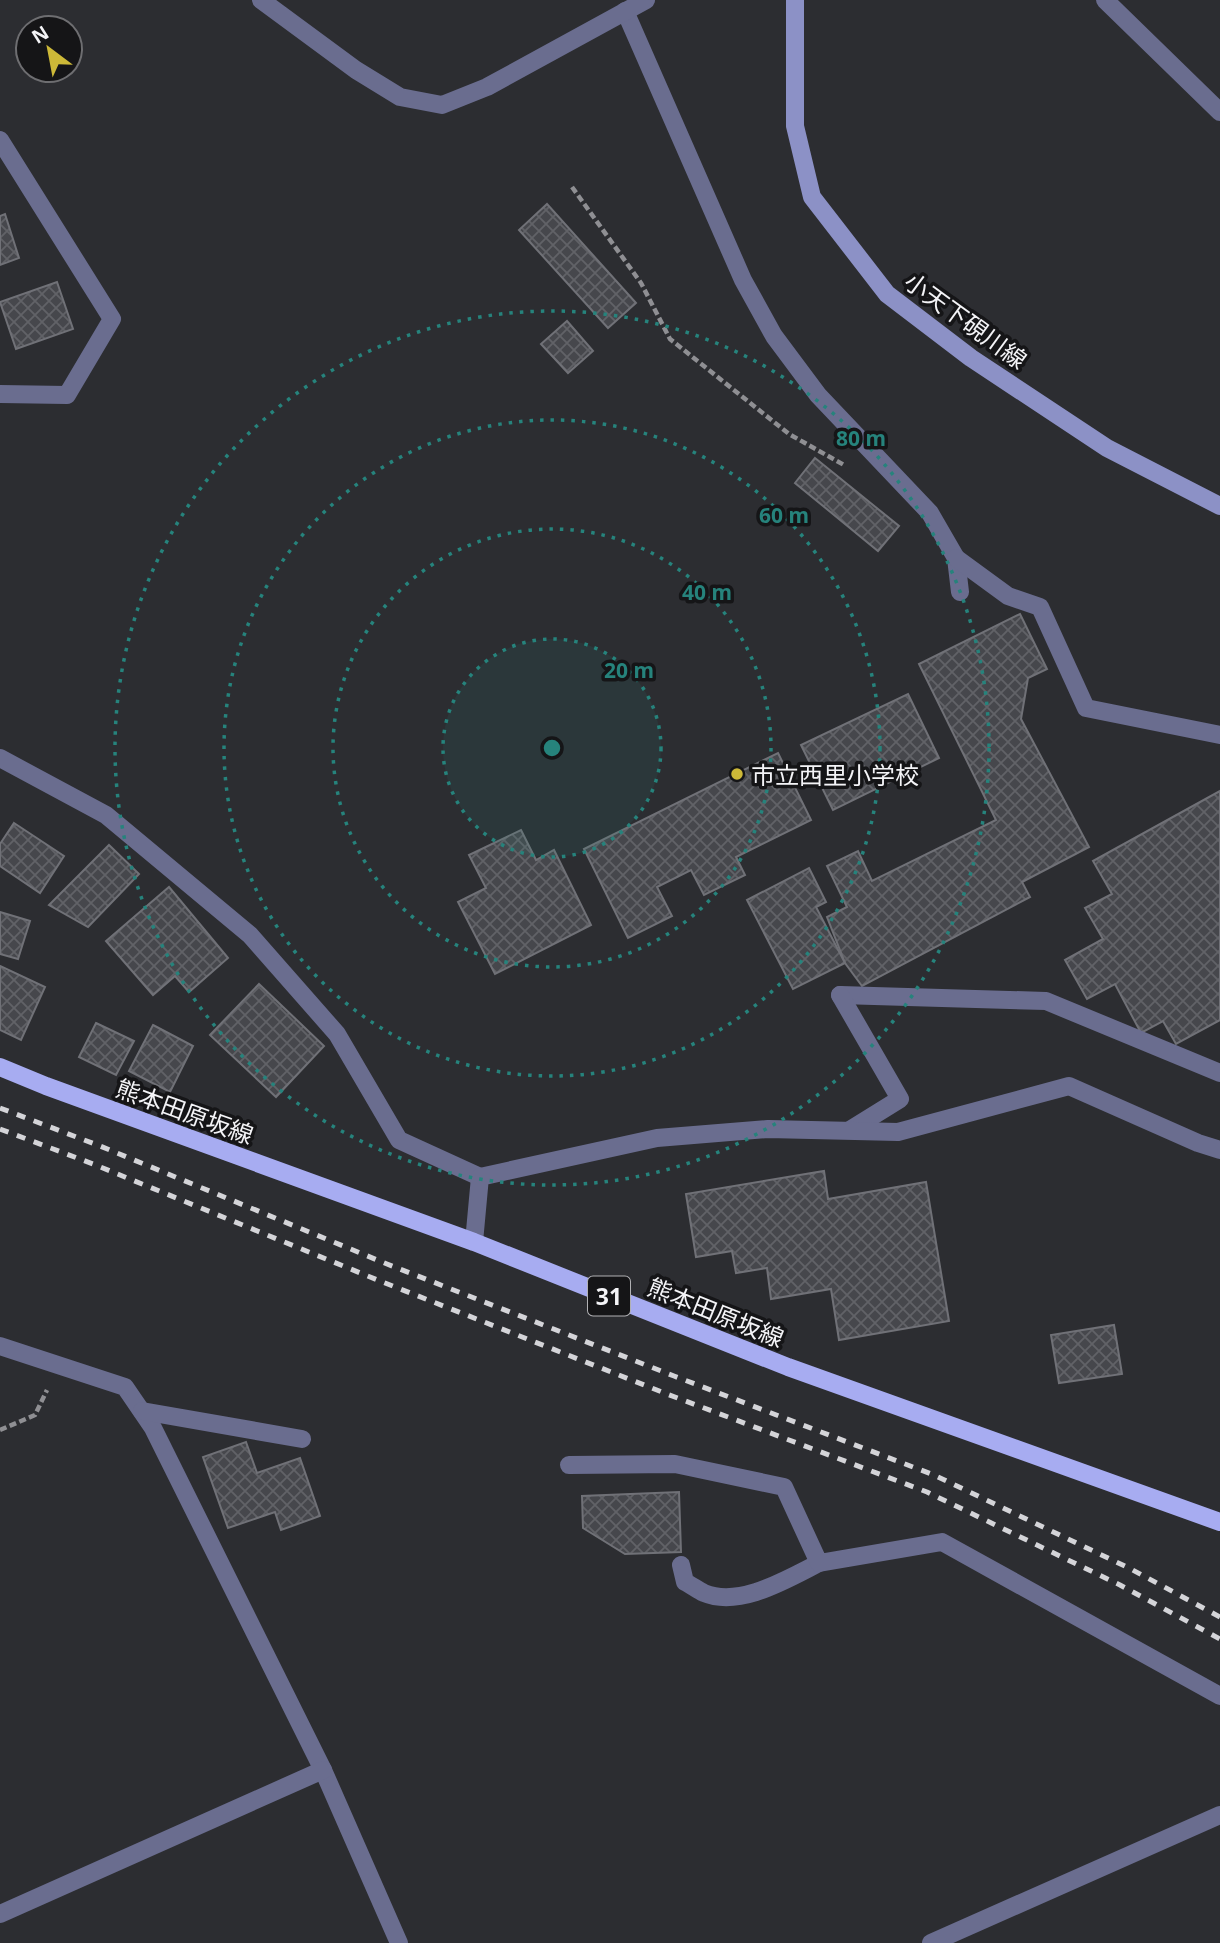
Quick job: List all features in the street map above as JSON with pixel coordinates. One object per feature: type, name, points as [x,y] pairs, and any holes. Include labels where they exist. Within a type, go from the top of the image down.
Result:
[{"type":"main road","name":"小天下硯川線","points":[[795,0],[795,126],[812,197],[887,294],[971,358],[1107,448],[1220,506]]},
{"type":"main road","name":"熊本田原坂線","points":[[0,1067],[474,1242],[788,1367],[1220,1522]]},
{"type":"street","points":[[261,0],[356,70],[400,97],[442,105],[487,88],[646,0]]},
{"type":"street","points":[[1105,0],[1220,111]]},
{"type":"street","points":[[625,11],[743,280],[774,336],[818,395],[930,513],[956,558],[960,592]]},
{"type":"street","points":[[0,140],[112,318],[67,395],[0,394]]},
{"type":"street","points":[[956,558],[1008,596],[1041,607],[1086,708],[1220,735]]},
{"type":"street","points":[[0,758],[106,815],[250,934],[337,1034],[399,1140],[480,1177],[657,1138],[768,1129],[898,1132],[1069,1086],[1198,1143],[1220,1150]]},
{"type":"street","points":[[849,1130],[900,1099],[840,995],[1046,1001],[1220,1073]]},
{"type":"street","points":[[474,1242],[480,1177]]},
{"type":"street","points":[[0,1346],[125,1387],[142,1411],[153,1428],[323,1770],[399,1943]]},
{"type":"street","points":[[142,1411],[302,1439]]},
{"type":"street","points":[[569,1465],[675,1464],[784,1488],[819,1563]]},
{"type":"street","points":[[681,1565],[685,1582],[706,1594],[735,1598],[778,1584],[819,1563],[942,1542],[1220,1696]]},
{"type":"street","points":[[0,1914],[323,1770]]},
{"type":"street","points":[[931,1943],[1220,1815]]},
{"type":"path","points":[[572,187],[641,283],[670,339],[789,434],[848,467]]},
{"type":"path","points":[[0,1430],[35,1415],[58,1365]]},
{"type":"building","points":[[547,204],[636,303],[608,328],[519,230]]},
{"type":"building","points":[[5,214],[19,258],[0,265],[0,216]]},
{"type":"building","points":[[57,282],[73,329],[16,349],[0,302]]},
{"type":"building","points":[[567,321],[593,351],[568,373],[541,344]]},
{"type":"building","points":[[815,458],[899,526],[878,551],[795,483]]},
{"type":"building","points":[[1020,614],[1047,669],[1028,678],[1021,719],[1089,847],[1022,882],[1030,897],[862,986],[845,963],[827,917],[847,907],[827,866],[858,851],[872,881],[996,820],[919,664]]},
{"type":"building","points":[[908,694],[939,758],[833,810],[801,745]]},
{"type":"building","points":[[778,753],[811,820],[736,857],[745,875],[704,895],[691,870],[657,887],[672,916],[628,938],[584,849]]},
{"type":"building","points":[[1220,791],[1220,1020],[1176,1044],[1163,1021],[1141,1033],[1115,984],[1087,999],[1065,960],[1103,939],[1085,908],[1112,894],[1093,861]]},
{"type":"building","points":[[14,823],[64,856],[40,893],[0,866],[0,844]]},
{"type":"building","points":[[521,830],[536,860],[554,850],[591,925],[495,974],[458,902],[486,888],[469,855]]},
{"type":"building","points":[[109,845],[139,874],[88,927],[49,905]]},
{"type":"building","points":[[809,868],[826,902],[816,907],[845,963],[793,989],[747,900]]},
{"type":"building","points":[[169,887],[228,958],[189,992],[175,976],[153,995],[106,941]]},
{"type":"building","points":[[0,912],[30,921],[18,959],[0,954]]},
{"type":"building","points":[[0,966],[45,987],[21,1040],[0,1030]]},
{"type":"building","points":[[259,984],[324,1046],[276,1097],[210,1035]]},
{"type":"building","points":[[96,1023],[134,1041],[116,1075],[79,1057]]},
{"type":"building","points":[[153,1025],[193,1046],[170,1092],[129,1071]]},
{"type":"building","points":[[824,1171],[828,1199],[926,1182],[949,1321],[839,1340],[831,1289],[771,1299],[767,1268],[736,1273],[732,1251],[696,1257],[686,1194]]},
{"type":"building","points":[[1114,1325],[1122,1374],[1059,1383],[1051,1335]]},
{"type":"building","points":[[246,1442],[257,1473],[300,1458],[320,1516],[281,1530],[275,1512],[228,1528],[203,1457]]},
{"type":"building","points":[[679,1492],[681,1552],[625,1554],[583,1528],[582,1496]]},
{"type":"railway","points":[[0,1108],[100,1146],[387,1264],[934,1475],[1129,1568],[1220,1617]]},
{"type":"railway","points":[[0,1129],[667,1394],[927,1492],[1120,1585],[1220,1639]]},
{"type":"place","name":"市立西里小学校","points":[[737,774]]}]
